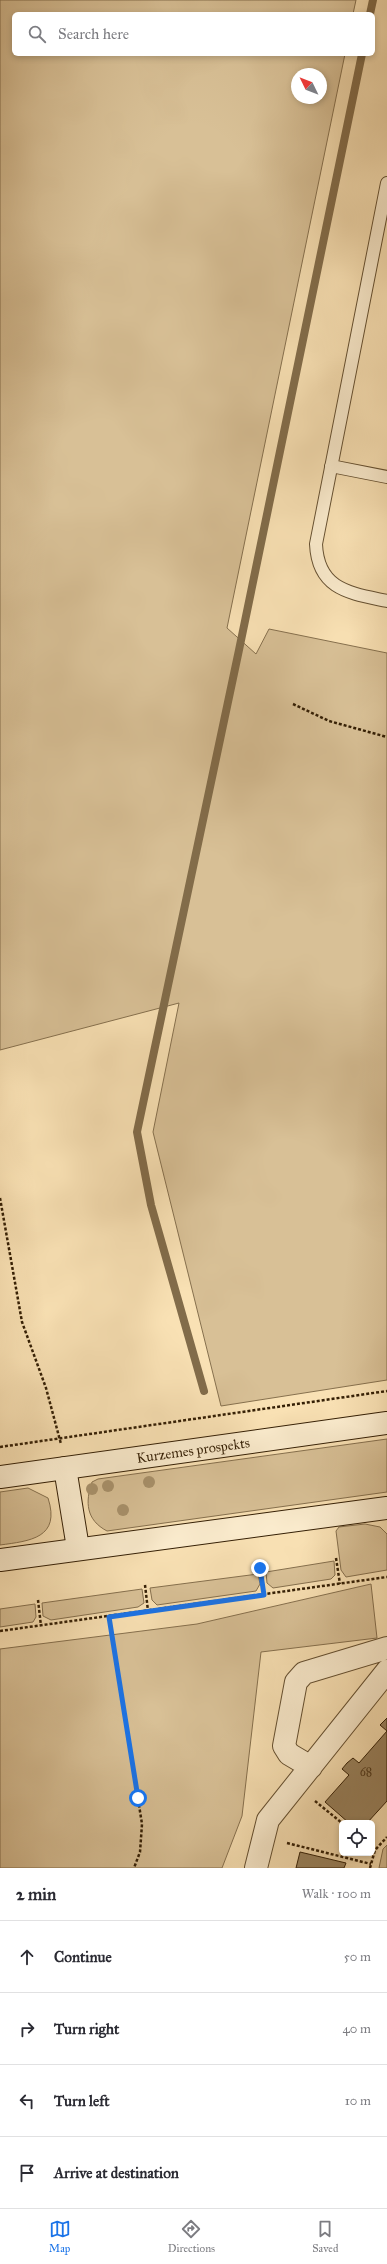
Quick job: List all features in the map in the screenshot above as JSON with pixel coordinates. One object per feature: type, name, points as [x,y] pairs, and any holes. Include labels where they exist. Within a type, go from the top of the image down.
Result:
[{"type":"main road","name":"Kurzemes prospekts","points":[[0,1477],[387,1423]]},
{"type":"main road","points":[[65,1468],[79,1555]]},
{"type":"main road","points":[[0,1560],[79,1555],[387,1508]]},
{"type":"main road","points":[[311,1767],[289,1754],[284,1746],[296,1682],[304,1673],[387,1648]]},
{"type":"main road","points":[[256,1868],[268,1820],[387,1671]]},
{"type":"lane","points":[[387,183],[384,215],[317,537],[317,553],[320,565],[330,581],[346,592],[387,601]]},
{"type":"lane","points":[[331,466],[387,477]]},
{"type":"path","points":[[293,704],[329,721],[387,737]]},
{"type":"path","points":[[0,1198],[1,1212],[22,1322],[46,1388],[60,1438],[65,1468]]},
{"type":"path","points":[[0,1446],[387,1391]]},
{"type":"path","points":[[336,1558],[340,1584]]},
{"type":"path","points":[[260,1568],[264,1595]]},
{"type":"path","points":[[0,1631],[387,1577]]},
{"type":"path","points":[[145,1585],[148,1611]]},
{"type":"path","points":[[38,1600],[41,1626]]},
{"type":"path","points":[[109,1617],[142,1824],[140,1852],[134,1868]]},
{"type":"path","points":[[296,1786],[339,1821]]},
{"type":"path","points":[[264,1837],[371,1864]]},
{"type":"path","points":[[375,1850],[387,1837]]},
{"type":"path","points":[[370,1868],[373,1856]]},
{"type":"shaded area","points":[[0,0],[356,0],[353,12],[12,12],[12,56],[345,56],[227,628],[256,654],[269,629],[387,653],[387,1380],[221,1406],[153,1132],[179,1003],[0,1050]]},
{"type":"shaded area","points":[[387,1439],[387,1492],[107,1531],[95,1522],[89,1510],[88,1497],[92,1482],[98,1479]]},
{"type":"shaded area","points":[[28,1488],[48,1498],[51,1511],[50,1522],[40,1535],[32,1539],[0,1545],[0,1492]]},
{"type":"shaded area","points":[[365,1524],[380,1527],[387,1534],[387,1570],[346,1577],[341,1570],[336,1531],[339,1527]]},
{"type":"shaded area","points":[[334,1561],[335,1575],[331,1579],[273,1588],[267,1583],[266,1572]]},
{"type":"shaded area","points":[[258,1574],[260,1584],[256,1591],[157,1605],[152,1600],[150,1588]]},
{"type":"shaded area","points":[[371,1584],[377,1638],[261,1652],[242,1816],[222,1868],[0,1868],[0,1649],[197,1624]]},
{"type":"shaded area","points":[[142,1589],[144,1603],[138,1607],[51,1620],[43,1616],[42,1603]]},
{"type":"shaded area","points":[[35,1604],[36,1617],[33,1622],[0,1627],[0,1609]]},
{"type":"shaded area","points":[[387,1845],[387,1868],[379,1868],[383,1849]]},
{"type":"building","points":[[387,1718],[387,1731],[380,1725]]},
{"type":"building","points":[[387,1731],[387,1801],[370,1820],[346,1820],[325,1802],[349,1775],[342,1769],[347,1763],[353,1758],[359,1763]]},
{"type":"building","points":[[300,1852],[346,1863],[344,1868],[296,1868]]},
{"type":"waterway","points":[[370,12],[373,0]]},
{"type":"waterway","points":[[204,1391],[151,1205],[137,1132],[239,650],[362,56]]},
{"type":"route","points":[[138,1798],[109,1617],[264,1595],[260,1568]]}]
